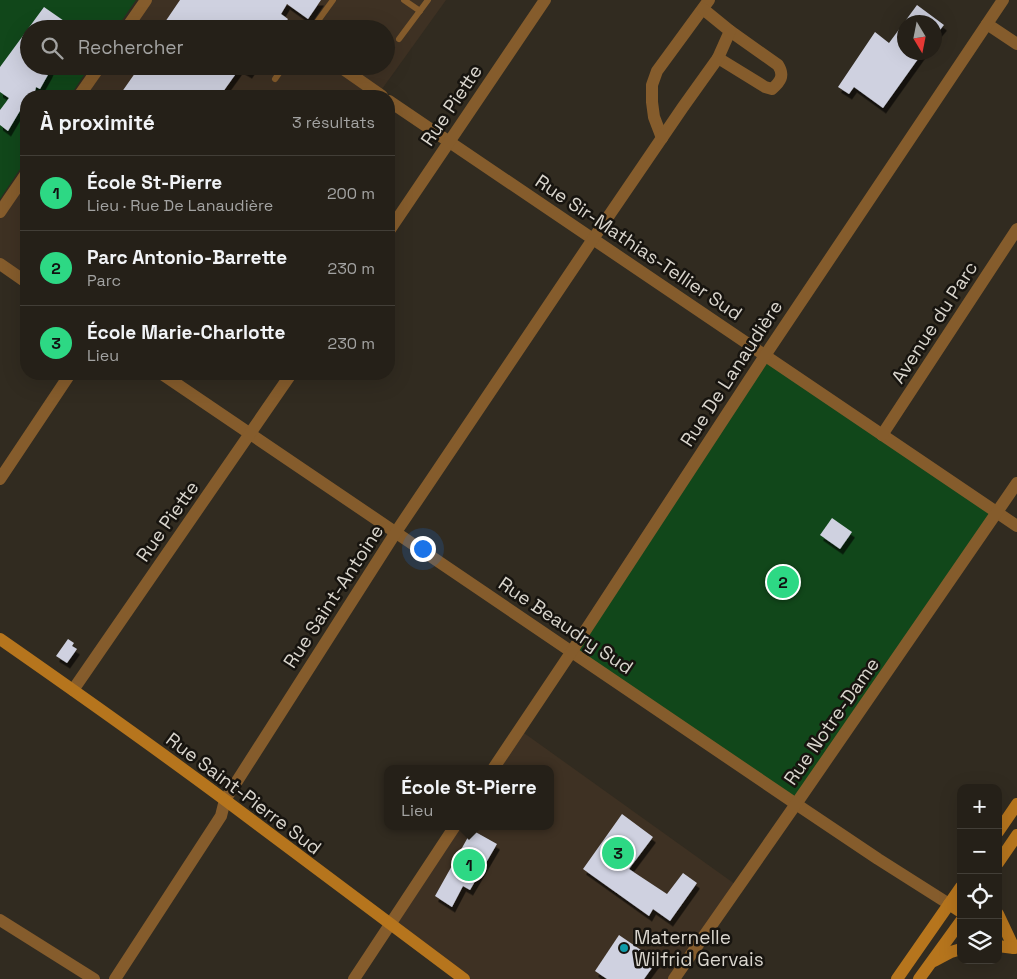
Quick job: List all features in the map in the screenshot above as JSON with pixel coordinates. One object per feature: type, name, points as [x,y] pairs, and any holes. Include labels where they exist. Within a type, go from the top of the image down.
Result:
[{"type":"street","points":[[132,20],[146,0]]},
{"type":"street","name":"Rue Piette","points":[[395,222],[545,0]]},
{"type":"street","name":"Rue De Lanaudière","points":[[496,765],[1002,0]]},
{"type":"street","points":[[662,138],[654,117],[652,85],[657,71],[706,5],[730,31],[778,65],[782,76],[779,83],[772,89],[718,58]]},
{"type":"street","points":[[987,24],[1017,44]]},
{"type":"street","name":"Rue Saint-Antoine","points":[[115,979],[221,816],[225,800],[396,532],[593,239],[718,58],[730,31]]},
{"type":"street","points":[[83,90],[94,75]]},
{"type":"street","points":[[351,75],[373,90]]},
{"type":"street","name":"Rue Sir-Mathias-Tellier Sud","points":[[395,105],[1017,526]]},
{"type":"street","points":[[0,212],[20,183]]},
{"type":"street","name":"Avenue du Parc","points":[[882,435],[1017,229]]},
{"type":"street","points":[[0,264],[20,278]]},
{"type":"street","points":[[0,479],[66,380]]},
{"type":"street","name":"Rue Beaudry Sud","points":[[171,380],[796,804],[949,904]]},
{"type":"street","name":"Rue Piette","points":[[73,690],[287,380]]},
{"type":"street","name":"Rue Notre-Dame","points":[[674,979],[1017,483]]},
{"type":"street","name":"Rue Saint-Pierre Sud","points":[[0,639],[225,800],[464,979]]},
{"type":"street","points":[[1000,829],[1017,804]]},
{"type":"street","points":[[354,979],[452,830]]},
{"type":"street","points":[[1002,857],[1017,835]]},
{"type":"street","points":[[897,979],[957,893]]},
{"type":"street","points":[[949,904],[957,909]]},
{"type":"street","points":[[1001,919],[1016,949]]},
{"type":"street","points":[[0,920],[94,979]]},
{"type":"street","points":[[919,979],[957,926]]},
{"type":"street","points":[[1002,940],[1016,949]]},
{"type":"street","points":[[1002,947],[1016,949]]},
{"type":"street","points":[[930,963],[957,950]]},
{"type":"lane","points":[[319,20],[333,0]]},
{"type":"lane","points":[[404,0],[420,11]]},
{"type":"lane","points":[[399,39],[428,0]]},
{"type":"lane","points":[[275,79],[278,75]]},
{"type":"shaded area","points":[[146,0],[446,0],[395,71],[395,20],[132,20]]},
{"type":"shaded area","points":[[94,75],[392,75],[381,90],[83,90]]},
{"type":"shaded area","points":[[20,183],[20,275],[0,263],[0,212]]},
{"type":"shaded area","points":[[517,728],[739,887],[674,979],[464,979],[389,924],[450,830],[554,830],[554,765],[493,765]]},
{"type":"green space","points":[[0,0],[136,0],[122,20],[20,20],[20,75],[84,75],[74,90],[20,90],[20,169],[0,199]]},
{"type":"green space","points":[[765,355],[997,513],[796,804],[572,651]]},
{"type":"building","points":[[180,0],[321,0],[308,19],[287,4],[281,14],[287,20],[166,20]]},
{"type":"building","points":[[917,5],[930,15],[909,15]]},
{"type":"building","points":[[44,7],[63,20],[34,20]]},
{"type":"building","points":[[875,32],[889,43],[897,32],[897,60],[917,60],[883,108],[854,87],[849,94],[838,87]]},
{"type":"building","points":[[20,40],[20,75],[48,75],[40,89],[36,87],[35,90],[20,90],[20,111],[8,131],[0,125],[0,110],[9,98],[0,92],[0,67]]},
{"type":"building","points":[[134,75],[235,75],[224,90],[123,90]]},
{"type":"building","points":[[832,518],[852,532],[840,549],[820,535]]},
{"type":"building","points":[[68,639],[74,643],[72,646],[77,649],[67,663],[56,656]]},
{"type":"building","points":[[622,814],[653,837],[629,869],[667,894],[683,873],[697,883],[670,921],[653,909],[649,916],[583,869]]},
{"type":"building","points":[[472,830],[497,844],[470,890],[463,886],[452,907],[435,896]]},
{"type":"building","name":"Maternelle Wilfrid Gervais","points":[[619,935],[657,961],[644,979],[607,979],[595,971]]},
{"type":"place","name":"Parc Antonio-Barrette","points":[[783,582]]},
{"type":"place","name":"École Marie-Charlotte","points":[[618,853]]},
{"type":"place","name":"École St-Pierre","points":[[469,865]]},
{"type":"place","name":"Maternelle Wilfrid Gervais","points":[[624,948]]}]
